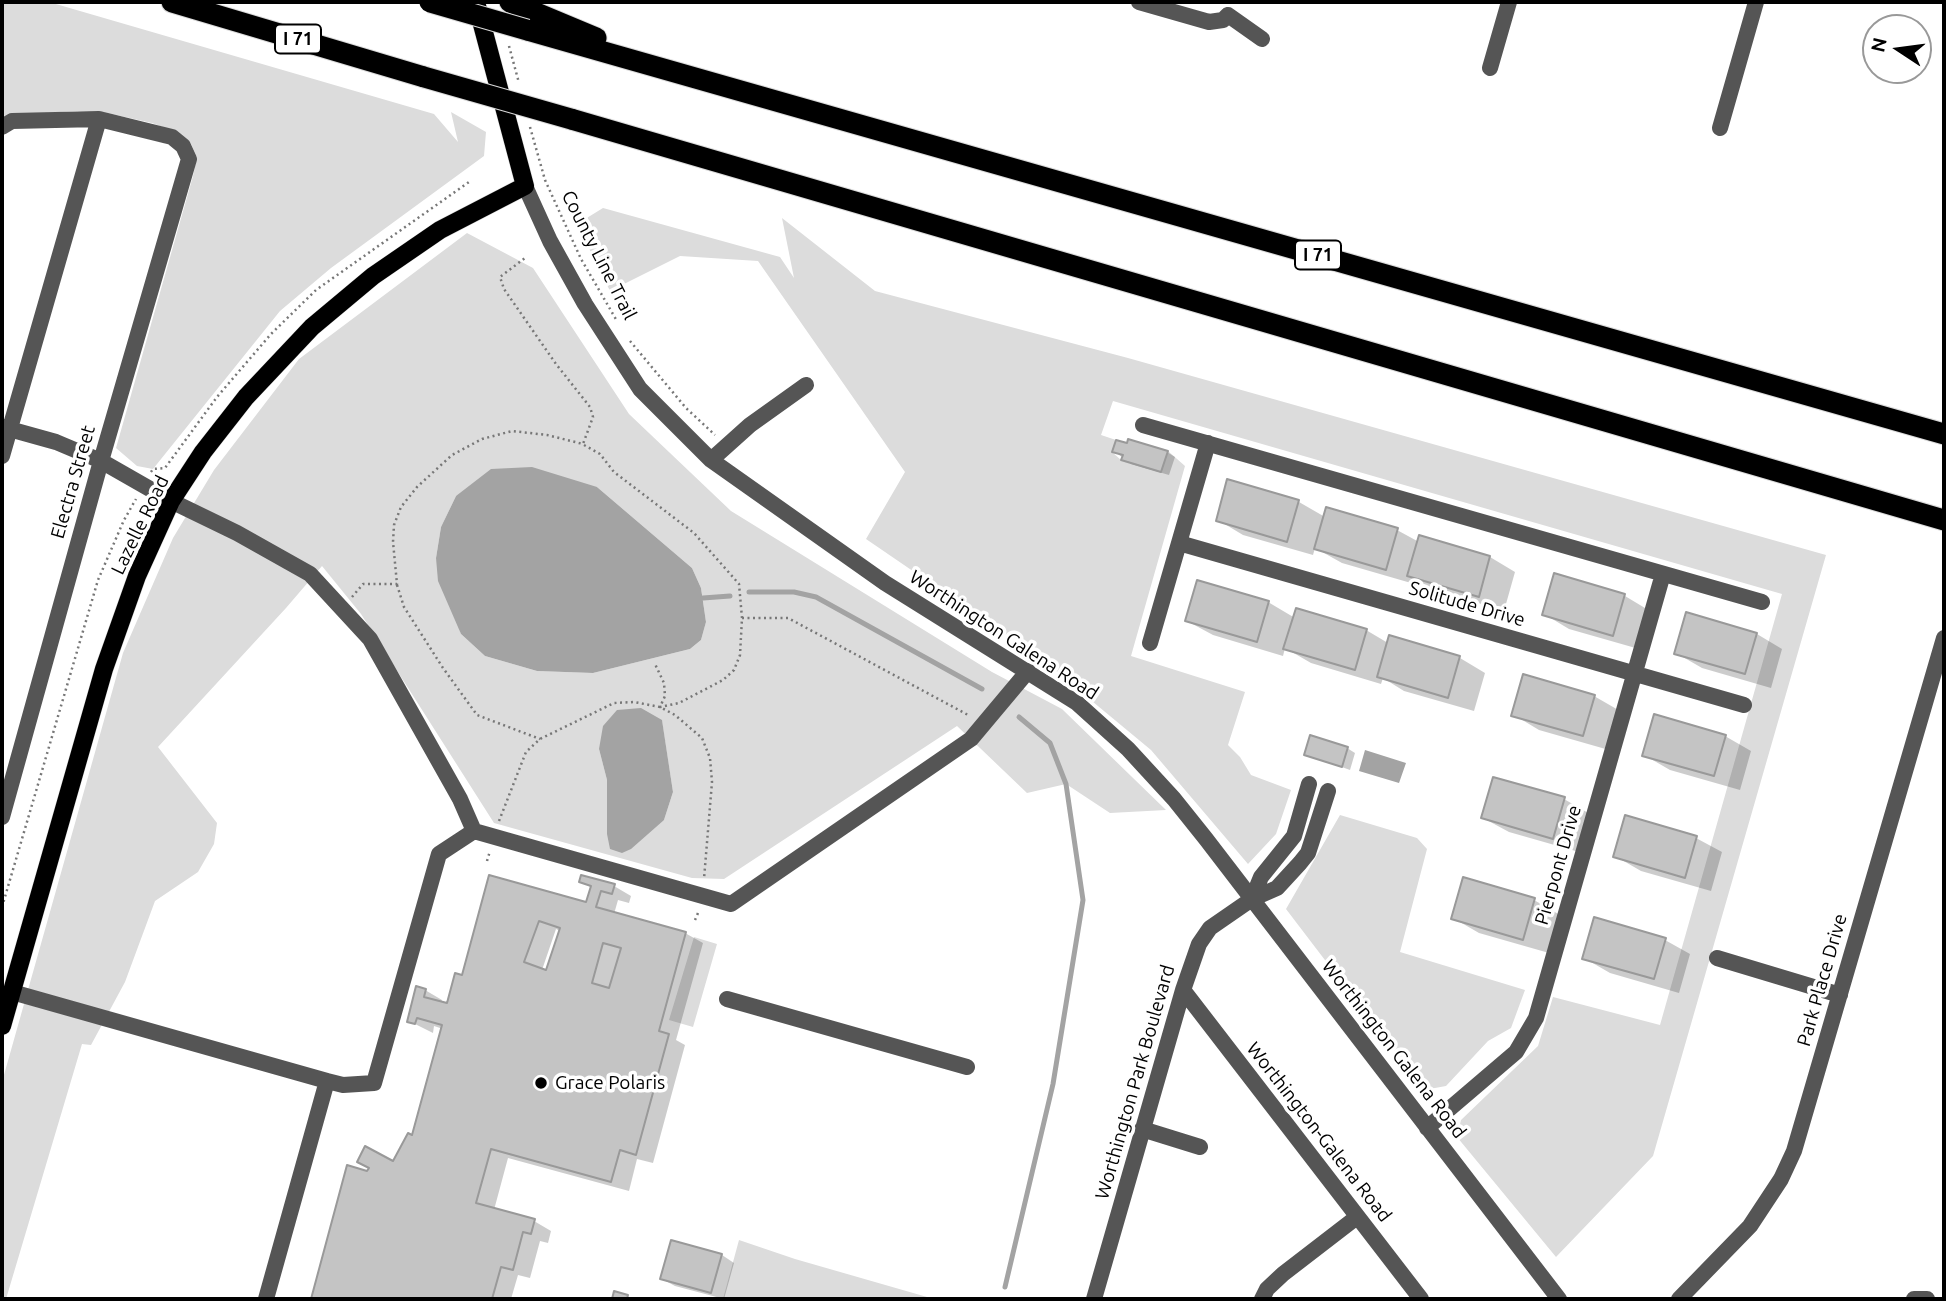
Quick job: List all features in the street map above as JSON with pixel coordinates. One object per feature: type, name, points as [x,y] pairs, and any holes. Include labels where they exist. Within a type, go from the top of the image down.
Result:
[{"type":"highway","name":"I 71","points":[[172,2],[1944,520]]},
{"type":"highway","name":"I 71","points":[[430,2],[1944,435]]},
{"type":"highway","points":[[517,4],[692,77]]},
{"type":"main road","name":"Worthington Galena Road","points":[[476,2],[525,186]]},
{"type":"main road","name":"Lazelle Road","points":[[2,1026],[104,669],[136,576],[171,501],[246,397],[312,327],[373,276],[440,230],[525,186]]},
{"type":"street","points":[[1139,2],[1216,23],[1231,8],[1262,39]]},
{"type":"street","points":[[1490,68],[1509,2]]},
{"type":"street","points":[[1720,128],[1756,2]]},
{"type":"street","points":[[2,127],[12,121],[99,119],[6,428],[2,456]]},
{"type":"street","name":"Electra Street","points":[[2,817],[189,159],[183,146],[172,137],[99,119]]},
{"type":"street","name":"Worthington Galena Road","points":[[525,186],[550,241],[585,304],[640,389],[711,460],[886,583],[1077,703],[1128,749],[1174,799],[1559,1299]]},
{"type":"street","points":[[711,460],[750,425],[806,385]]},
{"type":"street","points":[[1143,425],[1762,602]]},
{"type":"street","points":[[6,428],[56,442],[101,461],[310,575],[370,639],[460,799],[474,831]]},
{"type":"street","points":[[1150,643],[1208,443]]},
{"type":"street","name":"Solitude Drive","points":[[1179,543],[1744,705]]},
{"type":"street","name":"Pierpont Drive","points":[[1427,1128],[1516,1052],[1536,1018],[1663,574]]},
{"type":"street","name":"Park Place Drive","points":[[1679,1299],[1750,1226],[1782,1179],[1794,1151],[1944,638]]},
{"type":"street","points":[[12,992],[327,1081],[343,1085],[374,1083],[439,853],[474,831],[731,904],[971,739],[1028,671]]},
{"type":"street","points":[[1252,899],[1261,877],[1294,836],[1309,784]]},
{"type":"street","name":"Worthington Park Boulevard","points":[[1094,1299],[1183,990],[1199,944],[1210,928],[1252,899],[1277,888],[1308,853],[1328,791]]},
{"type":"street","points":[[1717,958],[1840,995]]},
{"type":"street","name":"Worthington-Galena Road","points":[[1183,990],[1421,1299]]},
{"type":"street","points":[[727,999],[967,1067]]},
{"type":"street","points":[[266,1299],[327,1081]]},
{"type":"street","points":[[1142,1129],[1200,1147]]},
{"type":"street","points":[[1262,1299],[1267,1289],[1283,1273],[1357,1217]]},
{"type":"street","points":[[1914,1299],[1927,1299]]},
{"type":"path","points":[[508,41],[522,93]]},
{"type":"path","name":"County Line Trail","points":[[528,120],[545,180],[581,259],[619,324]]},
{"type":"path","points":[[525,258],[500,277],[504,289],[556,364],[590,407],[593,417],[583,444]]},
{"type":"path","name":"County Line Trail","points":[[626,335],[686,408],[726,446]]},
{"type":"path","points":[[540,738],[477,715],[404,607],[397,584],[393,541],[394,525],[401,507],[417,487],[452,455],[482,439],[512,432],[547,435],[583,444],[600,454],[614,471],[694,533],[739,584],[742,618],[740,655],[734,670],[723,680],[679,703],[660,707]]},
{"type":"path","points":[[342,607],[363,584],[397,584]]},
{"type":"path","points":[[742,618],[788,618],[984,724]]},
{"type":"path","points":[[655,664],[664,683],[665,696],[660,707]]},
{"type":"path","points":[[487,861],[501,814],[526,752],[540,738],[614,703],[634,702],[660,707],[675,715],[702,738],[710,758],[712,782],[703,896],[695,920]]},
{"type":"shaded area","points":[[2,2],[49,2],[434,114],[458,142],[451,112],[486,132],[484,156],[331,268],[280,311],[153,469],[137,466],[116,448],[197,157],[191,144],[174,131],[152,123],[102,112],[2,116]]},
{"type":"shaded area","points":[[603,208],[780,257],[794,278],[782,218],[875,291],[1128,358],[1826,555],[1653,1156],[1556,1257],[1457,1137],[1461,1120],[1538,1046],[1553,997],[1660,1025],[1782,594],[1113,401],[1101,435],[1116,440],[1112,452],[1121,460],[1161,471],[1168,451],[1185,466],[1131,656],[1245,692],[1228,745],[1240,757],[1251,775],[1291,790],[1276,834],[1248,864],[1151,750],[1040,658],[866,539],[905,472],[758,261],[680,256],[610,291],[577,224]]},
{"type":"shaded area","points":[[467,233],[533,268],[629,414],[731,511],[992,672],[1062,709],[1166,810],[1110,813],[1066,784],[1027,793],[957,726],[724,879],[692,878],[494,823],[361,614],[322,566],[158,747],[217,823],[214,844],[198,872],[155,901],[125,982],[91,1045],[82,1044],[6,1299],[2,1299],[2,1082],[123,653],[173,538],[214,470],[299,359]],"holes":[[[597,487],[692,568],[701,588],[706,622],[701,640],[690,649],[593,673],[537,671],[485,656],[461,634],[436,558],[441,527],[456,496]],[[662,721],[673,792],[664,820],[607,834],[607,780],[599,749]]]},
{"type":"shaded area","points":[[532,467],[597,487],[692,568],[701,588],[706,622],[701,640],[690,649],[593,673],[537,671],[485,656],[461,634],[438,581],[436,558],[441,527],[456,496],[491,469]]},
{"type":"shaded area","points":[[641,708],[662,720],[673,792],[664,820],[631,849],[622,853],[610,849],[607,834],[607,780],[599,749],[603,726],[617,710]]},
{"type":"shaded area","points":[[1365,750],[1406,763],[1399,783],[1359,771]]},
{"type":"shaded area","points":[[1340,815],[1417,838],[1427,849],[1400,952],[1525,990],[1511,1028],[1488,1041],[1446,1086],[1424,1090],[1286,909]]},
{"type":"shaded area","points":[[694,937],[717,944],[693,1027],[669,1020]]},
{"type":"shaded area","points":[[739,1240],[795,1259],[934,1299],[723,1299]]},
{"type":"building","points":[[1128,439],[1168,451],[1161,472],[1121,460],[1123,455],[1112,452],[1116,440],[1127,443]]},
{"type":"building","points":[[1227,479],[1299,500],[1287,542],[1216,521]]},
{"type":"building","points":[[1326,507],[1398,528],[1386,570],[1314,549]]},
{"type":"building","points":[[1419,535],[1490,556],[1479,597],[1407,576]]},
{"type":"building","points":[[1554,573],[1625,594],[1613,636],[1542,615]]},
{"type":"building","points":[[1197,580],[1269,601],[1257,642],[1185,621]]},
{"type":"building","points":[[1296,608],[1367,629],[1355,670],[1283,649]]},
{"type":"building","points":[[1686,612],[1757,633],[1745,674],[1674,654]]},
{"type":"building","points":[[1389,635],[1460,656],[1448,698],[1377,677]]},
{"type":"building","points":[[1523,674],[1595,695],[1583,736],[1511,716]]},
{"type":"building","points":[[1654,714],[1726,735],[1714,776],[1642,756]]},
{"type":"building","points":[[1310,735],[1348,747],[1342,767],[1304,755]]},
{"type":"building","points":[[1493,777],[1565,797],[1553,839],[1481,818]]},
{"type":"building","points":[[1625,815],[1697,836],[1685,878],[1613,857]]},
{"type":"building","name":"Grace Polaris","points":[[489,875],[586,902],[591,886],[579,882],[581,875],[615,884],[612,894],[601,891],[596,907],[686,932],[659,1031],[669,1034],[636,1155],[620,1150],[611,1182],[491,1149],[476,1203],[535,1219],[531,1234],[523,1232],[513,1270],[501,1267],[492,1299],[311,1299],[347,1165],[367,1171],[369,1168],[357,1162],[365,1146],[393,1161],[408,1133],[412,1135],[442,1025],[417,1018],[415,1024],[407,1022],[416,986],[426,989],[424,997],[447,1003],[455,973],[462,975]],"holes":[[[539,921],[560,928],[546,970],[524,962]],[[603,943],[621,948],[609,988],[592,983]]]},
{"type":"building","points":[[1463,877],[1535,898],[1523,940],[1451,919]]},
{"type":"building","points":[[1594,917],[1666,938],[1654,979],[1582,959]]},
{"type":"building","points":[[671,1240],[722,1254],[711,1293],[660,1279]]},
{"type":"building","points":[[614,1291],[628,1295],[627,1299],[612,1299]]},
{"type":"waterway","points":[[749,592],[794,592],[816,597],[982,689]]},
{"type":"waterway","points":[[703,598],[730,596]]},
{"type":"waterway","points":[[1005,1287],[1053,1084],[1083,900],[1066,784],[1050,743],[1019,717]]},
{"type":"place","name":"Grace Polaris","points":[[541,1083]]}]
